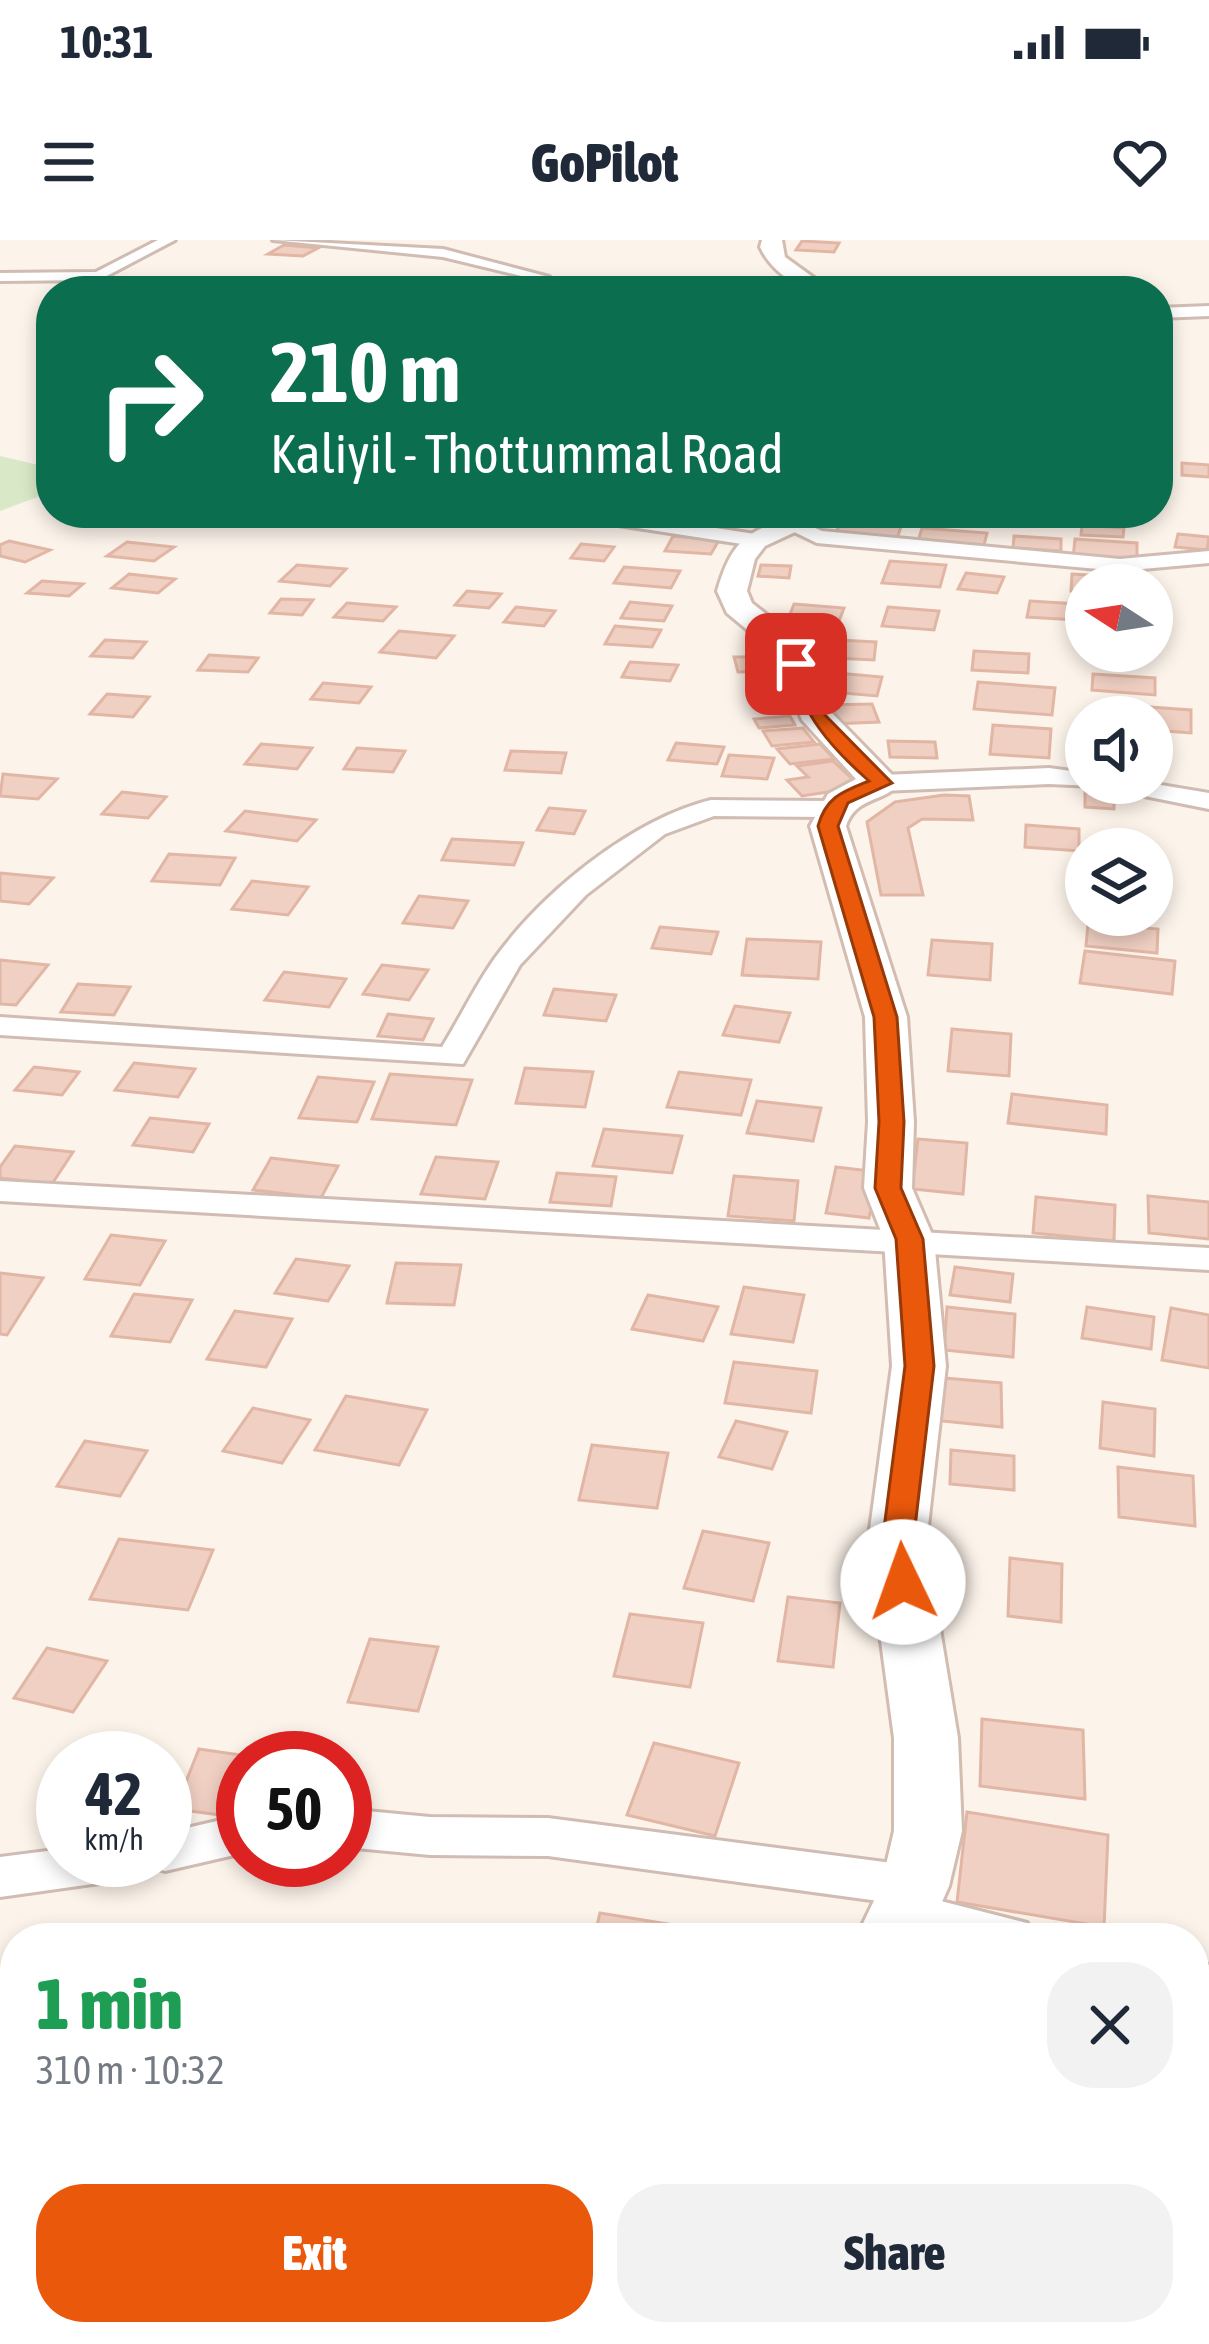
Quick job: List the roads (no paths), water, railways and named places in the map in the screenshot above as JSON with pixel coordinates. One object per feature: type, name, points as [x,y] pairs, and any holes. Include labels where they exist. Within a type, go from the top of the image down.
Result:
[{"type":"main road","points":[[772,240],[777,261],[800,276]]},
{"type":"main road","points":[[785,528],[755,540],[742,559],[732,591],[738,607],[779,640],[809,691],[814,713],[844,750],[882,783],[842,799],[832,809],[828,826],[886,1017],[891,1122],[888,1188],[909,1239],[920,1366],[897,1544],[926,1738],[928,1831],[904,1912]]},
{"type":"street","points":[[99,276],[168,240]]},
{"type":"street","points":[[280,240],[443,253],[534,276]]},
{"type":"street","points":[[443,253],[479,240]]},
{"type":"street","points":[[0,277],[36,277]]},
{"type":"street","points":[[1173,312],[1209,311]]},
{"type":"street","points":[[676,528],[755,540]]},
{"type":"street","points":[[808,528],[808,536],[831,539],[1120,565],[1209,557]]},
{"type":"street","points":[[882,783],[1065,778]]},
{"type":"street","points":[[1173,795],[1209,801]]},
{"type":"street","points":[[0,1026],[452,1058],[508,961],[576,890],[656,828],[711,808],[832,809]]},
{"type":"street","points":[[0,1192],[1209,1259]]},
{"type":"street","points":[[372,1831],[548,1838],[948,1923]]},
{"type":"street","points":[[0,1877],[36,1872]]}]
